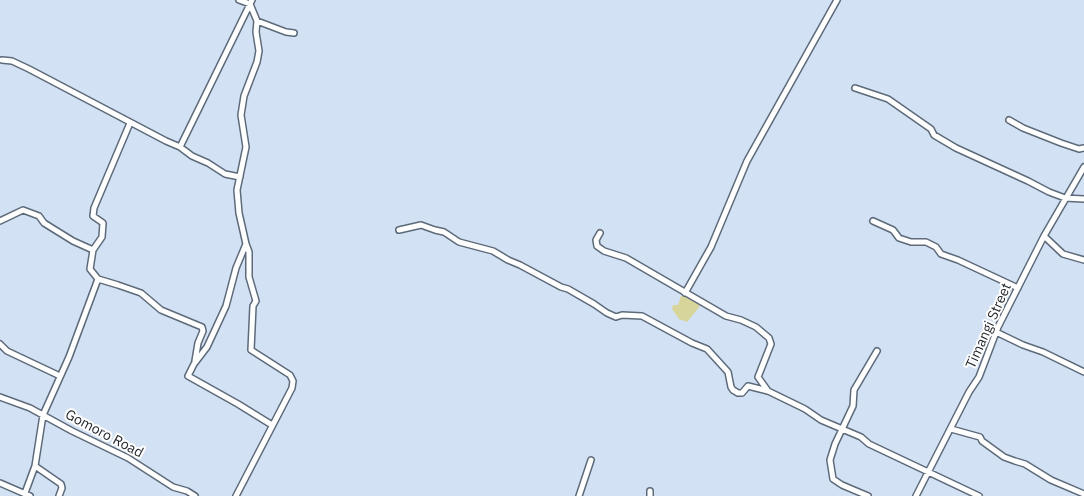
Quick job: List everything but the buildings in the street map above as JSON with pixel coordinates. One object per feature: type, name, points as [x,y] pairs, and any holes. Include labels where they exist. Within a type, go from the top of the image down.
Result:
[{"type":"street","points":[[239,0],[251,2]]},
{"type":"street","points":[[685,293],[711,247],[747,161],[837,0]]},
{"type":"street","points":[[236,496],[292,388],[293,381],[290,375],[251,350],[253,306],[256,301],[248,277],[249,252],[239,214],[237,190],[246,147],[241,115],[244,96],[257,62],[259,51],[256,32],[257,21],[251,2]]},
{"type":"street","points":[[180,147],[251,2]]},
{"type":"street","points":[[257,21],[286,32],[294,33]]},
{"type":"street","points":[[2,60],[30,69],[180,147],[192,156],[208,163],[225,174],[240,177]]},
{"type":"street","points":[[854,88],[888,99],[931,129],[934,135],[956,148],[1049,192],[1065,198],[1084,199]]},
{"type":"street","points":[[1009,120],[1023,128],[1061,143],[1079,149],[1084,148]]},
{"type":"street","points":[[130,122],[94,208],[93,216],[103,223],[102,237],[94,250],[90,269],[98,279],[118,284],[140,294],[161,310],[202,327],[203,331],[198,343],[194,364]]},
{"type":"street","name":"Timangi Street","points":[[916,496],[968,392],[979,377],[996,332],[1044,236],[1084,167]]},
{"type":"street","points":[[0,221],[23,210],[38,216],[44,223],[73,241],[94,250]]},
{"type":"street","points":[[873,221],[892,230],[899,238],[911,242],[926,242],[936,247],[942,254],[966,263],[1018,288]]},
{"type":"street","points":[[399,230],[421,225],[449,233],[459,242],[493,251],[616,317],[622,315],[642,316],[707,350],[728,372],[731,387],[738,393],[742,393],[748,386],[768,391],[805,409],[821,420],[861,437],[869,444],[979,496]]},
{"type":"street","points":[[600,232],[596,240],[597,246],[604,251],[626,258],[726,316],[756,327],[770,338],[772,344],[758,377],[768,391]]},
{"type":"street","points":[[1044,236],[1063,254],[1084,260]]},
{"type":"street","points":[[246,244],[236,268],[226,306],[207,347],[194,364],[188,376],[272,425]]},
{"type":"street","points":[[0,483],[27,495],[35,466],[43,415],[69,357],[98,279]]},
{"type":"street","points":[[996,332],[1084,372]]},
{"type":"street","points":[[0,344],[7,351],[60,376]]},
{"type":"street","points":[[868,496],[833,479],[830,460],[831,453],[853,406],[854,390],[877,351]]},
{"type":"street","name":"Gomoro Road","points":[[0,397],[30,408],[128,458],[173,488],[187,491],[195,496]]},
{"type":"street","points":[[951,429],[980,437],[982,441],[1004,456],[1025,464],[1051,480],[1084,494]]},
{"type":"street","points":[[579,496],[591,460]]},
{"type":"street","points":[[35,466],[61,484],[62,488],[59,496]]},
{"type":"shaded area","points":[[681,296],[687,296],[698,302],[700,306],[687,322],[679,319],[672,309],[673,305],[678,305]]}]
